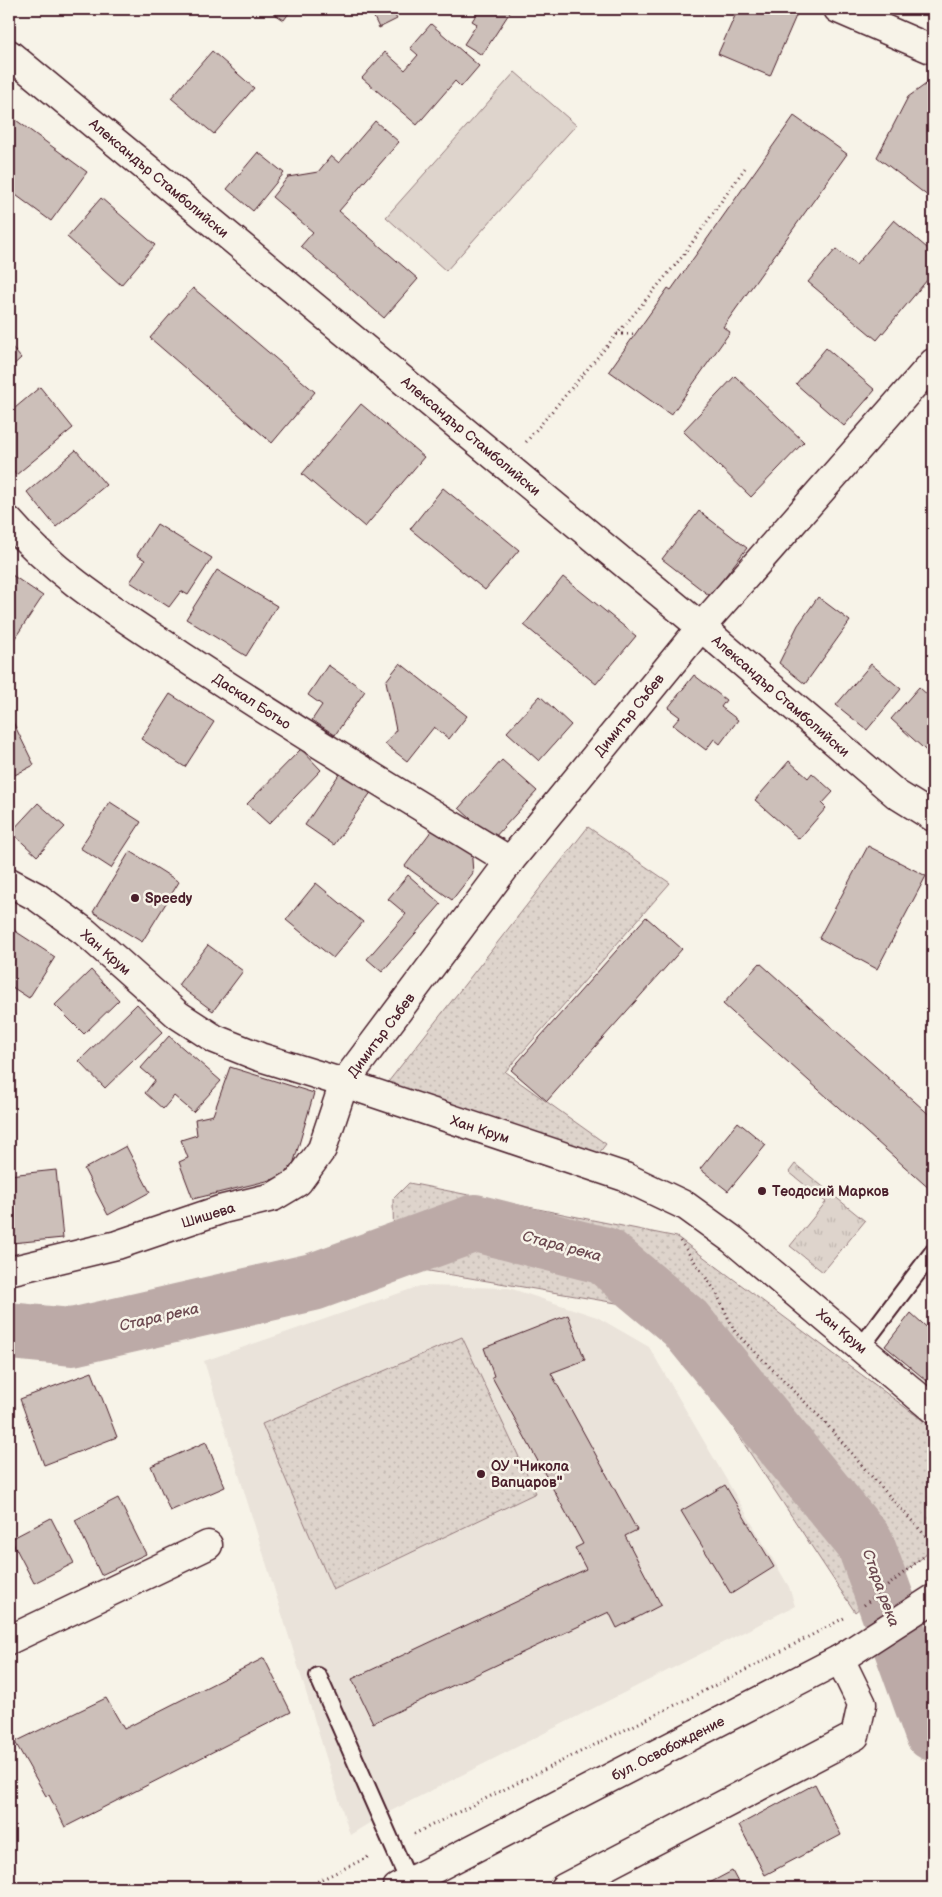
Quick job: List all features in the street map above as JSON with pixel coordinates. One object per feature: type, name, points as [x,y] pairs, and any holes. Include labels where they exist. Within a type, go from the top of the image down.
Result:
[{"type":"street","points":[[838,9],[933,50]]},
{"type":"street","name":"Александър Стамболийски","points":[[9,54],[701,627],[896,794],[933,817]]},
{"type":"street","name":"Димитър Събев","points":[[344,1083],[510,862],[701,627],[933,363]]},
{"type":"street","name":"Даскал Ботьо","points":[[9,521],[23,538],[86,592],[273,716],[510,862]]},
{"type":"street","name":"Хан Крум","points":[[9,882],[37,897],[84,932],[178,1015],[216,1039],[260,1057],[344,1083],[625,1177],[686,1206],[733,1240],[933,1409]]},
{"type":"street","name":"Шишева","points":[[9,1270],[116,1245],[223,1210],[273,1198],[298,1182],[322,1149],[344,1083]]},
{"type":"street","points":[[9,1640],[208,1545]]},
{"type":"street","name":"бул. Освобождение","points":[[406,1886],[840,1658],[933,1599]]},
{"type":"street","points":[[564,1888],[855,1736],[862,1704],[840,1658]]},
{"type":"lane","points":[[861,1347],[933,1252]]},
{"type":"lane","points":[[318,1676],[392,1846],[406,1886]]},
{"type":"path","points":[[506,466],[682,257],[745,168]]},
{"type":"path","points":[[616,334],[634,334]]},
{"type":"path","points":[[677,1237],[716,1292],[735,1332],[824,1421],[933,1544]]},
{"type":"path","points":[[862,1606],[933,1549]]},
{"type":"path","points":[[304,1888],[742,1672],[848,1616]]},
{"type":"shaded area","name":"ОУ \"Никола Вапцаров\"","points":[[420,1286],[509,1288],[597,1317],[649,1347],[789,1587],[795,1606],[379,1817],[350,1835],[204,1361]]},
{"type":"green space","points":[[515,72],[576,125],[446,271],[386,217]]},
{"type":"green space","points":[[588,827],[670,883],[505,1072],[606,1144],[589,1166],[378,1095]]},
{"type":"green space","points":[[795,1164],[865,1221],[823,1272],[790,1246],[826,1202],[789,1172]]},
{"type":"green space","points":[[409,1183],[677,1237],[933,1428],[933,1549],[855,1612],[672,1335],[628,1305],[394,1265],[393,1199]]},
{"type":"green space","points":[[462,1337],[536,1493],[333,1590],[262,1424]]},
{"type":"building","points":[[267,9],[292,9],[284,20]]},
{"type":"building","points":[[370,9],[391,9],[397,19],[379,28]]},
{"type":"building","points":[[480,9],[512,9],[482,55],[464,44],[477,24],[472,21]]},
{"type":"building","points":[[738,9],[799,9],[770,76],[718,54]]},
{"type":"building","points":[[431,24],[479,66],[461,87],[455,81],[417,125],[362,78],[385,52],[405,70],[418,55],[410,48]]},
{"type":"building","points":[[212,51],[254,88],[214,134],[171,98]]},
{"type":"building","points":[[929,82],[933,84],[933,200],[877,157],[908,97]]},
{"type":"building","points":[[9,115],[87,172],[51,221],[9,190]]},
{"type":"building","points":[[794,116],[847,154],[723,327],[730,332],[671,415],[609,371],[668,288],[671,290]]},
{"type":"building","points":[[375,121],[399,142],[339,211],[418,279],[384,318],[301,246],[313,232],[272,197],[288,177],[318,172],[331,156],[339,163]]},
{"type":"building","points":[[258,152],[284,173],[253,211],[227,189]]},
{"type":"building","points":[[101,198],[155,245],[121,285],[67,237]]},
{"type":"building","points":[[894,220],[933,253],[933,273],[877,340],[808,282],[836,249],[856,265]]},
{"type":"building","points":[[193,288],[315,392],[272,443],[150,338]]},
{"type":"building","points":[[9,344],[21,358],[9,369]]},
{"type":"building","points":[[826,348],[875,390],[844,426],[796,384]]},
{"type":"building","points":[[735,376],[804,442],[751,497],[683,431]]},
{"type":"building","points":[[40,387],[73,428],[16,475],[9,465],[9,413]]},
{"type":"building","points":[[361,404],[424,457],[365,527],[302,474]]},
{"type":"building","points":[[76,450],[106,485],[56,527],[27,492]]},
{"type":"building","points":[[443,488],[519,550],[485,590],[410,529]]},
{"type":"building","points":[[699,511],[747,548],[710,596],[662,559]]},
{"type":"building","points":[[157,524],[212,558],[188,595],[181,591],[169,607],[130,582],[145,560],[137,555]]},
{"type":"building","points":[[217,570],[277,606],[246,656],[186,619]]},
{"type":"building","points":[[9,573],[43,596],[11,644],[9,643]]},
{"type":"building","points":[[563,577],[636,636],[596,684],[524,625]]},
{"type":"building","points":[[818,597],[850,621],[805,684],[779,663],[798,625]]},
{"type":"building","points":[[400,663],[467,716],[449,739],[434,727],[407,761],[385,744],[396,730],[386,681]]},
{"type":"building","points":[[871,664],[901,689],[867,730],[836,705]]},
{"type":"building","points":[[328,665],[365,691],[335,735],[312,720],[322,705],[308,695]]},
{"type":"building","points":[[694,675],[726,700],[721,707],[738,720],[720,744],[714,739],[706,750],[673,725],[680,717],[668,708]]},
{"type":"building","points":[[919,687],[933,700],[933,757],[891,719]]},
{"type":"building","points":[[170,694],[214,722],[185,767],[141,739]]},
{"type":"building","points":[[540,696],[571,725],[539,761],[507,732]]},
{"type":"building","points":[[13,722],[34,765],[9,778],[9,724]]},
{"type":"building","points":[[301,749],[321,770],[269,824],[247,804]]},
{"type":"building","points":[[502,760],[537,791],[493,839],[459,808]]},
{"type":"building","points":[[789,761],[808,778],[812,773],[833,792],[822,804],[826,808],[799,839],[755,800]]},
{"type":"building","points":[[344,767],[374,788],[334,845],[305,825]]},
{"type":"building","points":[[110,802],[141,822],[111,868],[80,848]]},
{"type":"building","points":[[38,803],[65,827],[37,856],[11,832]]},
{"type":"building","points":[[438,822],[471,846],[473,873],[452,900],[405,866]]},
{"type":"building","points":[[868,846],[926,876],[877,969],[819,938]]},
{"type":"building","points":[[130,851],[179,882],[142,942],[93,912]]},
{"type":"building","points":[[408,875],[441,904],[382,972],[367,959],[406,914],[388,899]]},
{"type":"building","points":[[316,883],[363,922],[333,958],[286,920]]},
{"type":"building","points":[[646,917],[682,949],[547,1101],[511,1070]]},
{"type":"building","points":[[12,929],[55,957],[29,998],[9,985],[9,934]]},
{"type":"building","points":[[208,945],[243,971],[213,1011],[178,985]]},
{"type":"building","points":[[760,963],[933,1118],[933,1192],[723,1004]]},
{"type":"building","points":[[91,970],[119,1000],[84,1034],[55,1005]]},
{"type":"building","points":[[137,1004],[163,1032],[105,1088],[79,1061]]},
{"type":"building","points":[[169,1036],[221,1081],[193,1112],[174,1096],[163,1109],[145,1093],[155,1080],[141,1068]]},
{"type":"building","points":[[230,1067],[314,1093],[293,1165],[287,1176],[193,1199],[179,1162],[188,1158],[181,1140],[197,1135],[195,1119],[213,1115]]},
{"type":"building","points":[[738,1122],[766,1145],[728,1191],[700,1169]]},
{"type":"building","points":[[126,1146],[150,1192],[108,1215],[84,1169]]},
{"type":"building","points":[[56,1170],[63,1238],[12,1243],[9,1211],[9,1175]]},
{"type":"building","points":[[911,1313],[933,1333],[933,1386],[885,1346]]},
{"type":"building","points":[[568,1315],[585,1360],[551,1373],[637,1530],[625,1536],[661,1605],[617,1628],[609,1612],[373,1723],[352,1679],[586,1569],[575,1548],[583,1544],[492,1377],[494,1376],[484,1348]]},
{"type":"building","points":[[92,1372],[117,1437],[44,1465],[20,1399]]},
{"type":"building","points":[[206,1442],[225,1487],[170,1511],[151,1466]]},
{"type":"building","points":[[725,1485],[774,1567],[731,1594],[681,1511]]},
{"type":"building","points":[[118,1498],[146,1554],[101,1575],[75,1520]]},
{"type":"building","points":[[51,1518],[74,1563],[34,1583],[11,1539]]},
{"type":"building","points":[[264,1658],[291,1712],[65,1827],[49,1795],[46,1796],[15,1742],[106,1698],[124,1729]]},
{"type":"building","points":[[815,1784],[841,1835],[765,1875],[739,1825]]},
{"type":"building","points":[[732,1871],[741,1888],[700,1888]]},
{"type":"waterway","name":"Стара река","points":[[9,1331],[72,1337],[313,1282],[475,1223],[605,1256],[685,1323],[865,1543],[933,1732]]},
{"type":"place","name":"Speedy","points":[[135,898]]},
{"type":"place","name":"Теодосий Марков","points":[[762,1191]]},
{"type":"place","name":"ОУ \"Никола Вапцаров\"","points":[[481,1474]]}]
